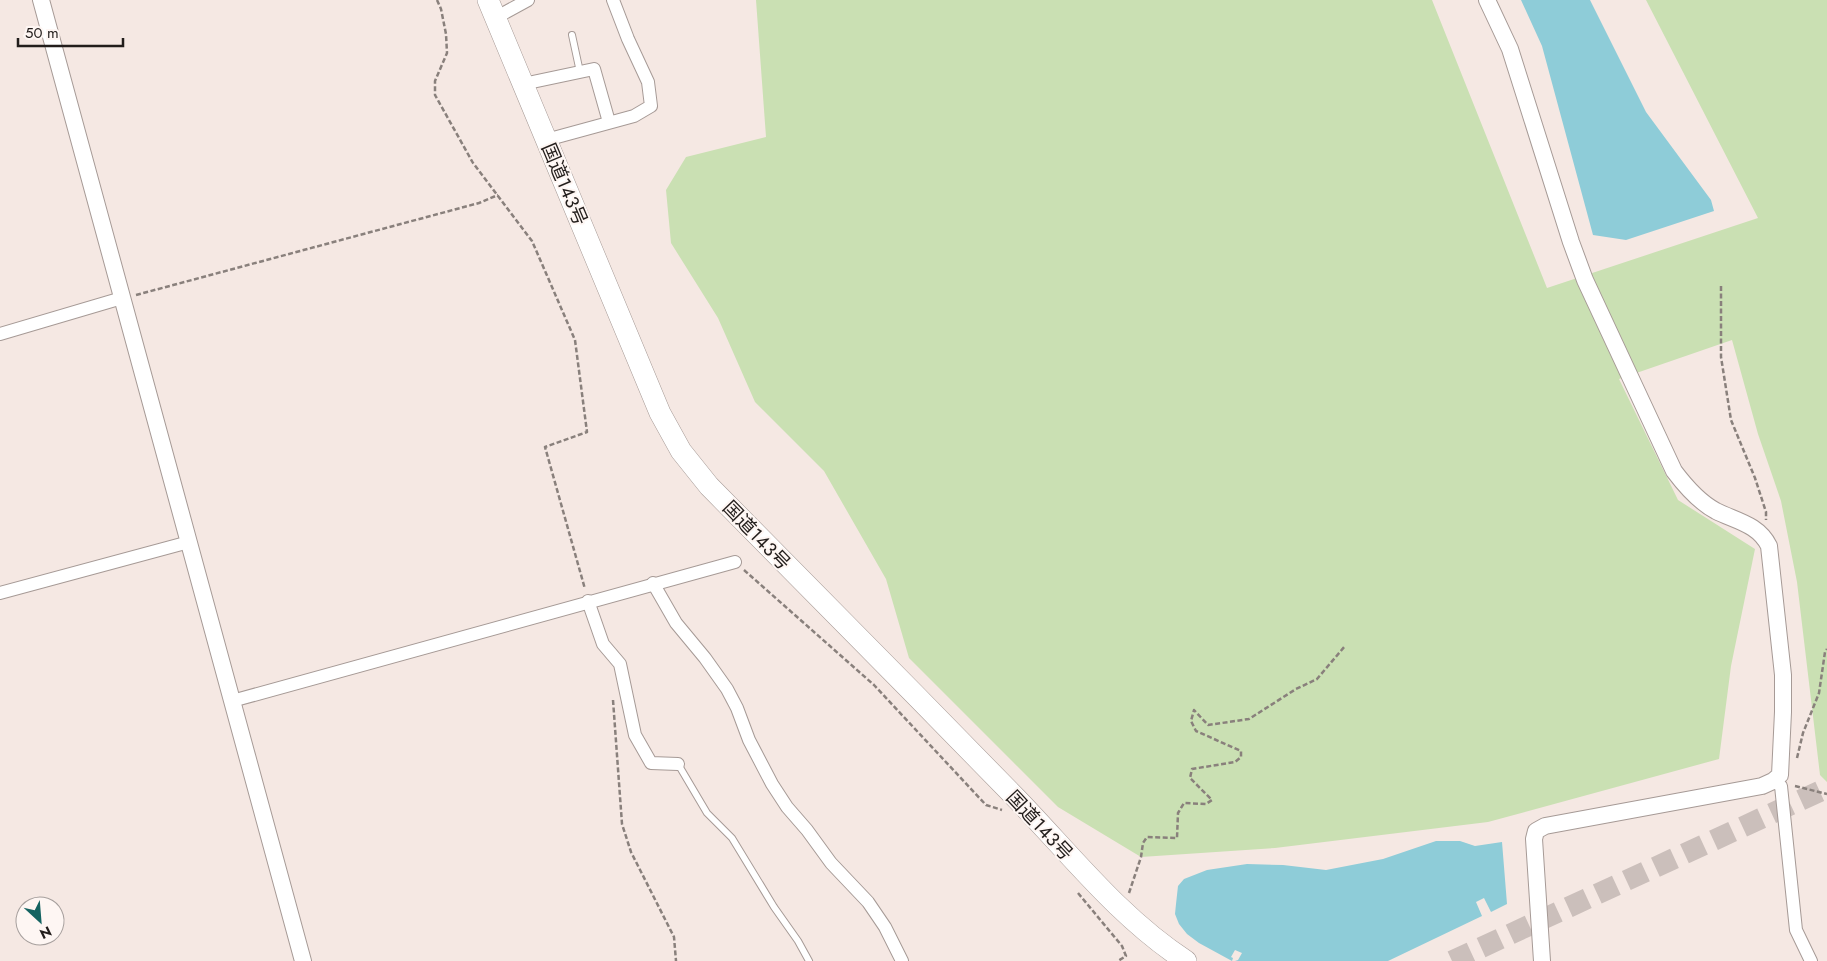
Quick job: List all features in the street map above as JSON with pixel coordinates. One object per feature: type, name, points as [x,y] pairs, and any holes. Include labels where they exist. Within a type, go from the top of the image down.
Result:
[{"type":"highway","name":"国道143号","points":[[492,9],[660,413],[681,451],[709,486],[1018,801],[1123,912],[1186,961]]},
{"type":"street","points":[[42,0],[303,961]]},
{"type":"street","points":[[492,9],[528,0]]},
{"type":"street","points":[[546,140],[634,116],[651,106],[648,82],[613,0]]},
{"type":"street","points":[[1487,0],[1510,49],[1571,242],[1585,280],[1674,472],[1698,499],[1716,511],[1755,528],[1765,538],[1769,546],[1784,712],[1780,775],[1777,784],[1796,930],[1810,961]]},
{"type":"street","points":[[523,84],[594,69],[609,122]]},
{"type":"street","points":[[0,334],[122,298]]},
{"type":"street","points":[[0,593],[189,542]]},
{"type":"street","points":[[232,701],[653,583],[735,562]]},
{"type":"street","points":[[653,583],[676,623],[705,658],[727,689],[737,708],[749,740],[772,784],[831,863],[868,902],[885,927],[902,961]]},
{"type":"street","points":[[588,601],[603,644],[620,664],[636,735],[651,763],[678,764]]},
{"type":"street","points":[[1542,961],[1534,839],[1536,831],[1544,826],[1777,784]]},
{"type":"lane","points":[[572,35],[580,72]]},
{"type":"lane","points":[[678,764],[707,813],[732,838],[809,961]]},
{"type":"path","points":[[437,0],[441,9],[447,53],[435,81],[435,95],[472,163],[532,241],[575,340],[587,432],[545,447],[588,601]]},
{"type":"path","points":[[122,298],[479,203],[498,195]]},
{"type":"path","points":[[1721,286],[1721,357],[1731,420],[1755,478],[1766,512],[1766,520]]},
{"type":"path","points":[[735,562],[874,685],[986,804],[1004,810],[1018,801]]},
{"type":"path","points":[[1123,912],[1141,857],[1143,843],[1147,837],[1177,838],[1178,813],[1184,802],[1206,804],[1212,800],[1190,778],[1192,769],[1235,762],[1241,757],[1241,751],[1196,731],[1191,721],[1194,710],[1208,725],[1249,719],[1296,689],[1317,679],[1345,646]]},
{"type":"path","points":[[1797,759],[1802,733],[1818,693],[1827,649]]},
{"type":"path","points":[[612,695],[622,824],[631,852],[674,937],[676,961]]},
{"type":"path","points":[[1777,784],[1792,785],[1827,794]]},
{"type":"path","points":[[1074,887],[1122,946],[1126,956],[1118,961]]},
{"type":"green space","points":[[756,0],[1432,0],[1547,288],[1758,218],[1646,0],[1827,0],[1827,782],[1820,775],[1797,582],[1781,501],[1758,434],[1732,340],[1619,379],[1678,500],[1755,549],[1731,666],[1719,759],[1488,822],[1275,848],[1141,857],[1058,807],[909,658],[886,579],[824,471],[755,402],[718,318],[671,243],[666,190],[686,157],[766,137]]},
{"type":"water","points":[[1521,0],[1590,0],[1646,112],[1711,200],[1714,211],[1626,240],[1593,235],[1542,46]]},
{"type":"water","points":[[1436,841],[1460,841],[1475,846],[1502,842],[1507,904],[1491,912],[1484,898],[1476,902],[1482,916],[1388,961],[1235,961],[1238,960],[1242,953],[1235,950],[1231,957],[1233,958],[1232,961],[1199,943],[1187,934],[1179,924],[1175,914],[1178,886],[1184,879],[1207,870],[1247,864],[1283,865],[1326,870],[1383,859]]},
{"type":"tunnel","points":[[1452,961],[1827,788]]}]
